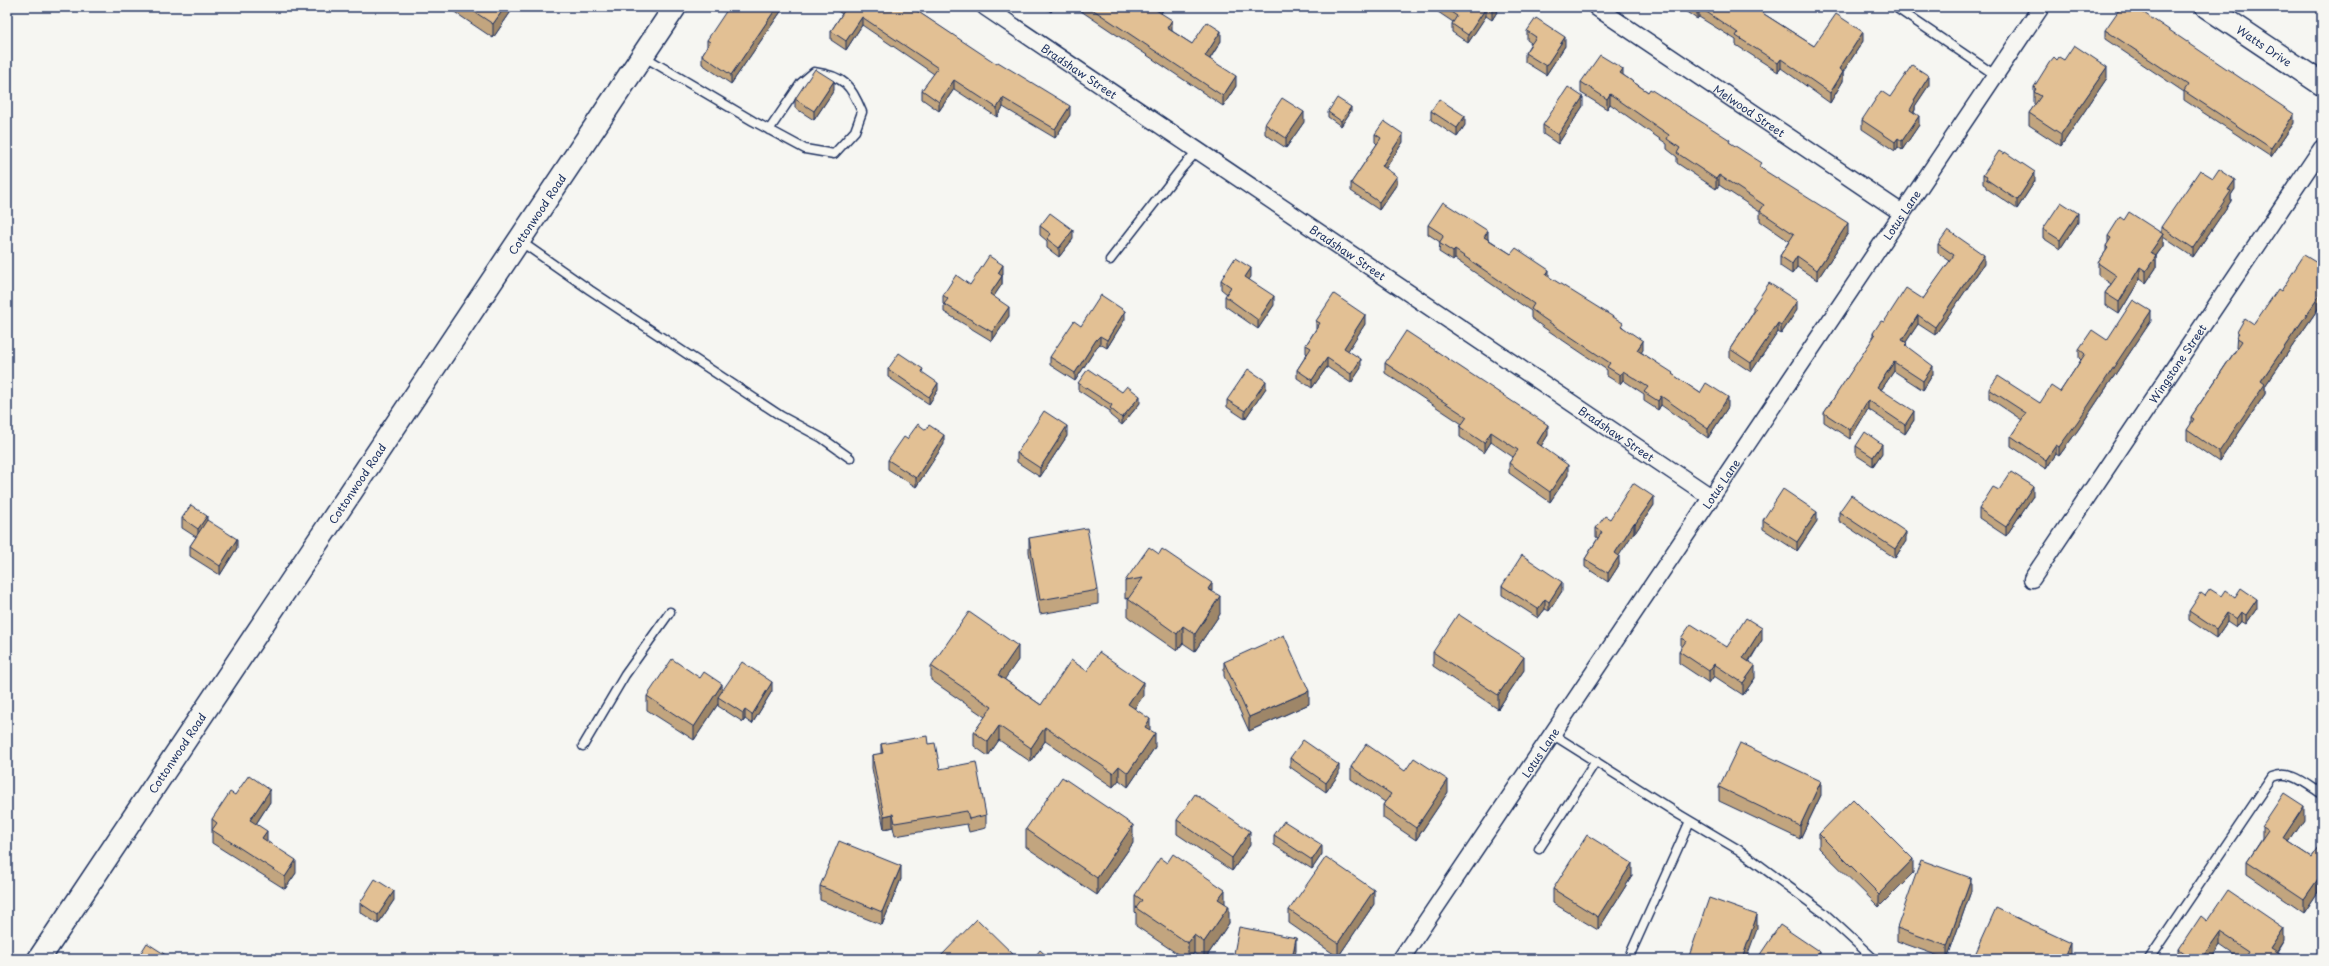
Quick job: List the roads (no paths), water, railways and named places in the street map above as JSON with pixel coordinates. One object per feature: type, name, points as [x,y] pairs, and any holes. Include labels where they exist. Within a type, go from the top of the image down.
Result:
[{"type":"street","name":"Cottonwood Road","points":[[39,959],[675,7]]},
{"type":"street","name":"Bradshaw Street","points":[[985,7],[1711,497]]},
{"type":"street","name":"Melwood Street","points":[[1596,7],[1902,213]]},
{"type":"street","name":"Lotus Lane","points":[[1401,959],[2041,7]]},
{"type":"street","name":"Watts Drive","points":[[2207,7],[2322,84]]},
{"type":"street","name":"Wingstone Street","points":[[2032,579],[2322,148]]},
{"type":"lane","points":[[1895,7],[1995,75]]},
{"type":"lane","points":[[642,56],[769,130],[805,149],[834,154],[854,131],[862,112],[854,93],[835,75],[814,72],[801,83],[769,130]]},
{"type":"lane","points":[[1110,260],[1153,204],[1198,150]]},
{"type":"lane","points":[[519,240],[590,290],[781,416],[822,438],[850,458]]},
{"type":"lane","points":[[584,746],[625,675],[670,612]]},
{"type":"lane","points":[[1552,734],[1739,850],[1824,913],[1874,959]]},
{"type":"lane","points":[[1539,849],[1596,761]]},
{"type":"lane","points":[[2149,959],[2272,777],[2280,774],[2291,775],[2322,794]]},
{"type":"lane","points":[[1628,959],[1690,821]]}]
